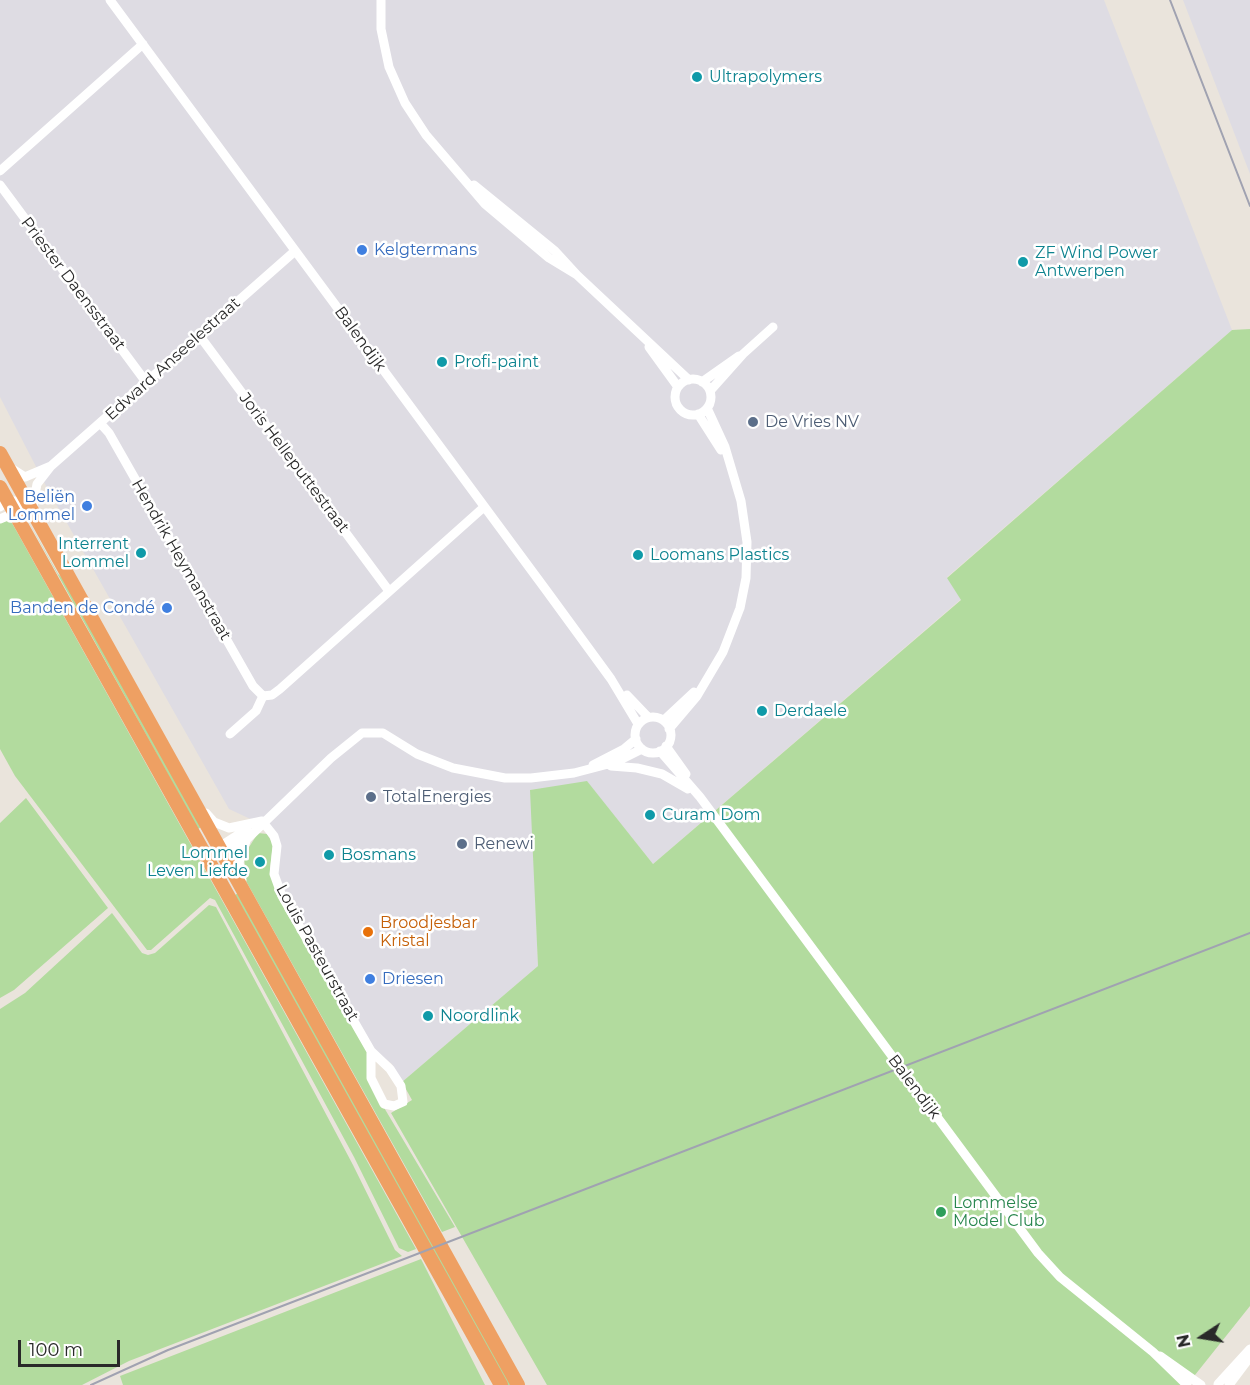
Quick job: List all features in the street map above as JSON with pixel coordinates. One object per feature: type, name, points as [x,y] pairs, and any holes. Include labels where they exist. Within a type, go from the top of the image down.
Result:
[{"type":"highway","points":[[3,458],[187,789],[217,851],[255,942]]},
{"type":"highway","points":[[0,487],[3,503],[18,519],[148,749],[244,927],[255,942],[501,1385]]},
{"type":"highway","points":[[148,749],[248,899],[518,1385]]},
{"type":"street","name":"Balendijk","points":[[110,0],[610,679],[638,724]]},
{"type":"street","points":[[381,0],[383,42],[396,86],[426,135],[466,180],[521,227],[555,251],[577,275],[642,335],[689,380],[702,382],[710,391],[710,403],[707,408],[698,414],[686,413],[677,405],[678,387],[642,335]]},
{"type":"street","points":[[0,171],[143,44]]},
{"type":"street","name":"Priester Daensstraat","points":[[0,185],[146,382]]},
{"type":"street","name":"Edward Anseelestraat","points":[[32,511],[37,484],[51,466],[295,251]]},
{"type":"street","points":[[710,391],[743,354],[773,327]]},
{"type":"street","name":"Joris Helleputtestraat","points":[[199,335],[389,591]]},
{"type":"street","points":[[702,382],[743,354]]},
{"type":"street","points":[[678,387],[689,380]]},
{"type":"street","points":[[667,724],[687,710],[731,635],[746,578],[745,527],[721,436],[707,408]]},
{"type":"street","points":[[698,414],[727,457]]},
{"type":"street","name":"Hendrik Heymanstraat","points":[[100,423],[109,432],[253,686],[263,696]]},
{"type":"street","name":"Edward Anseelestraat","points":[[3,458],[25,477],[51,466]]},
{"type":"street","points":[[3,503],[16,501],[32,511]]},
{"type":"street","points":[[230,734],[256,711],[263,696],[272,695],[280,689],[484,507]]},
{"type":"street","points":[[0,519],[7,516],[18,519]]},
{"type":"street","name":"Balendijk","points":[[610,679],[648,717]]},
{"type":"street","points":[[648,717],[667,724],[670,738],[663,749],[651,752],[642,749],[636,739],[638,724],[648,717]]},
{"type":"street","points":[[248,899],[239,862],[247,839],[262,821],[349,742],[369,732],[383,733],[441,764],[480,775],[531,778],[603,766],[637,768],[672,778],[699,797]]},
{"type":"street","points":[[588,768],[624,749],[636,739]]},
{"type":"street","points":[[603,766],[642,749]]},
{"type":"street","points":[[663,749],[699,797]]},
{"type":"street","points":[[187,789],[209,818],[220,826],[235,828],[262,821]]},
{"type":"street","name":"Balendijk","points":[[699,797],[1038,1253],[1060,1277],[1153,1352],[1202,1385]]},
{"type":"street","points":[[217,851],[262,821]]},
{"type":"street","name":"Louis Pasteurstraat","points":[[262,821],[274,836],[277,846],[274,874],[282,896],[370,1051],[390,1069],[401,1086],[403,1102],[394,1106],[384,1104],[371,1078],[370,1051]]},
{"type":"street","points":[[217,851],[247,839]]},
{"type":"street","points":[[1202,1385],[1219,1384],[1250,1349]]},
{"type":"street","name":"Balendijk","points":[[1153,1352],[1187,1385]]},
{"type":"street","points":[[1229,1385],[1250,1357]]},
{"type":"shaded area","points":[[0,0],[1104,0],[1232,330],[947,577],[961,599],[653,864],[587,782],[531,790],[538,966],[402,1082],[392,1064],[376,1052],[282,887],[277,872],[274,830],[229,809],[46,486],[0,397]]},
{"type":"shaded area","points":[[1183,0],[1250,0],[1250,174]]},
{"type":"green space","points":[[1250,329],[1250,1306],[1187,1385],[547,1385],[391,1113],[412,1100],[402,1082],[538,966],[530,790],[587,781],[653,864],[961,600],[947,578],[1232,330]]},
{"type":"green space","points":[[26,517],[58,574],[67,582],[203,826],[198,829]]},
{"type":"green space","points":[[6,521],[12,523],[416,1249],[408,1252],[399,1248],[354,1157],[215,900],[210,898],[151,950],[147,950],[15,776],[0,749],[0,523]]},
{"type":"green space","points":[[26,798],[108,908],[14,990],[0,998],[0,823]]},
{"type":"green space","points":[[258,833],[267,834],[273,844],[270,869],[275,889],[367,1052],[367,1079],[455,1227],[442,1232],[246,881],[244,855]]},
{"type":"green space","points":[[240,892],[514,1385],[506,1385],[235,895]]},
{"type":"green space","points":[[209,905],[216,907],[353,1165],[395,1250],[402,1256],[129,1361],[82,1385],[0,1385],[0,1009],[25,993],[112,913],[142,953],[148,955],[155,953]]},
{"type":"green space","points":[[421,1259],[485,1385],[123,1385],[120,1376]]},
{"type":"railway","points":[[1170,0],[1250,206]]},
{"type":"railway","points":[[91,1385],[168,1350],[1250,933]]},
{"type":"place","name":"Ultrapolymers","points":[[697,77]]},
{"type":"place","name":"Kelgtermans","points":[[362,250]]},
{"type":"place","name":"ZF Wind Power Antwerpen","points":[[1023,262]]},
{"type":"place","name":"Profi-paint","points":[[442,362]]},
{"type":"place","name":"De Vries NV","points":[[753,422]]},
{"type":"place","name":"Beliën Lommel","points":[[87,506]]},
{"type":"place","name":"Interrent Lommel","points":[[141,553]]},
{"type":"place","name":"Loomans Plastics","points":[[638,555]]},
{"type":"place","name":"Banden de Condé","points":[[167,608]]},
{"type":"place","name":"Derdaele","points":[[762,711]]},
{"type":"place","name":"TotalEnergies","points":[[371,797]]},
{"type":"place","name":"Curam Dom","points":[[650,815]]},
{"type":"place","name":"Renewi","points":[[462,844]]},
{"type":"place","name":"Bosmans","points":[[329,855]]},
{"type":"place","name":"Lommel Leven Liefde","points":[[260,862]]},
{"type":"place","name":"Broodjesbar Kristal","points":[[368,932]]},
{"type":"place","name":"Driesen","points":[[370,979]]},
{"type":"place","name":"Noordlink","points":[[428,1016]]},
{"type":"place","name":"Lommelse Model Club","points":[[941,1212]]}]
